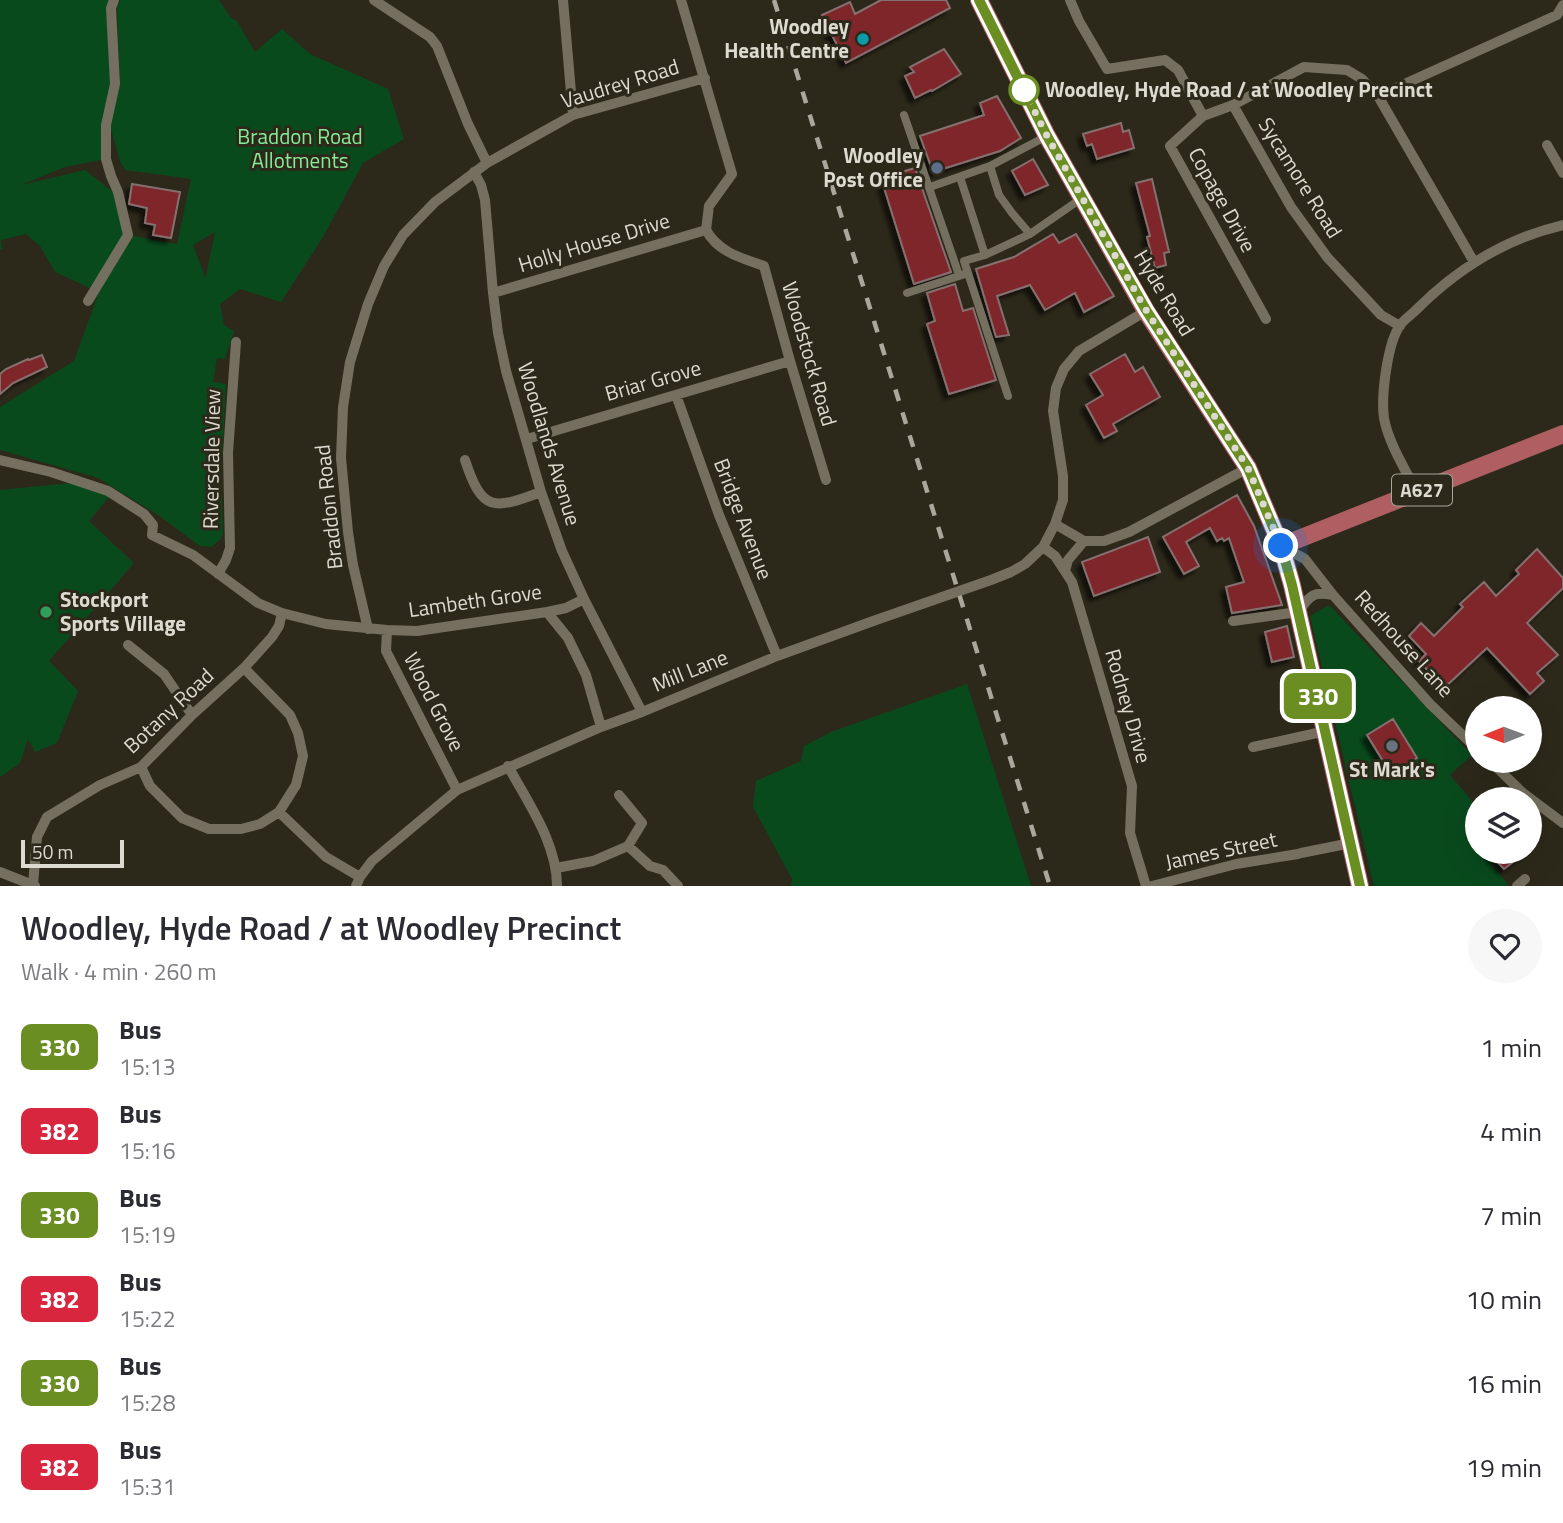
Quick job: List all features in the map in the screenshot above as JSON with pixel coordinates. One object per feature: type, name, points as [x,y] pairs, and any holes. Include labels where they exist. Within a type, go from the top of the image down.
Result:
[{"type":"main road","name":"Hyde Road","points":[[979,0],[1047,136],[1146,310],[1248,468],[1281,546],[1292,585],[1360,886]]},
{"type":"main road","name":"A627","points":[[1281,546],[1563,434]]},
{"type":"street","points":[[88,301],[128,235],[118,192],[106,159],[106,125],[115,85],[111,8],[114,0]]},
{"type":"street","points":[[374,0],[430,37],[437,46],[468,124],[487,163]]},
{"type":"street","points":[[563,0],[573,115]]},
{"type":"street","points":[[681,0],[732,173],[709,206],[706,230]]},
{"type":"street","points":[[1070,0],[1107,69],[1165,60],[1178,70],[1203,116]]},
{"type":"street","points":[[1378,96],[1557,15],[1563,5]]},
{"type":"street","name":"Copage Drive","points":[[1266,319],[1170,146],[1203,116],[1233,105],[1304,67],[1347,71],[1362,79],[1378,96],[1474,262]]},
{"type":"street","name":"Vaudrey Road","points":[[474,172],[573,115],[705,78]]},
{"type":"street","name":"Sycamore Road","points":[[1233,105],[1291,207],[1327,257],[1381,315],[1400,326]]},
{"type":"street","points":[[904,115],[1007,396]]},
{"type":"street","points":[[930,187],[990,166],[1047,136]]},
{"type":"street","points":[[1547,145],[1563,173]]},
{"type":"street","points":[[990,166],[999,195],[1030,234]]},
{"type":"street","name":"Woodlands Avenue","points":[[474,172],[485,200],[498,333],[506,371],[541,492],[562,551],[584,599],[642,712]]},
{"type":"street","name":"Braddon Road","points":[[368,629],[353,565],[341,458],[343,407],[350,362],[378,278],[403,235],[435,202],[474,172]]},
{"type":"street","points":[[960,177],[985,255]]},
{"type":"street","points":[[963,274],[964,261],[985,255],[1030,234],[1082,198]]},
{"type":"street","points":[[1417,492],[1394,448],[1384,419],[1388,358],[1400,326],[1436,290],[1474,262],[1538,231],[1563,225]]},
{"type":"street","name":"Holly House Drive","points":[[493,293],[706,230]]},
{"type":"street","name":"Woodstock Road","points":[[706,230],[711,240],[729,254],[764,266],[826,481]]},
{"type":"street","points":[[907,293],[963,274]]},
{"type":"street","name":"Mill Lane","points":[[358,882],[372,861],[457,790],[601,727],[778,656],[991,580],[1025,564],[1043,547],[1063,500],[1063,476],[1054,411],[1056,388],[1064,369],[1079,351],[1146,310]]},
{"type":"street","name":"Riversdale View","points":[[218,574],[230,548],[228,453],[236,342]]},
{"type":"street","name":"Briar Grove","points":[[527,439],[790,361]]},
{"type":"street","name":"Bridge Avenue","points":[[676,395],[719,516],[778,656]]},
{"type":"street","name":"Lambeth Grove","points":[[0,460],[51,472],[108,491],[144,514],[153,525],[152,535],[193,555],[258,603],[282,613],[326,624],[417,631],[547,612],[566,608],[584,599]]},
{"type":"street","points":[[465,460],[472,482],[480,496],[489,502],[505,505],[541,492]]},
{"type":"street","points":[[1055,524],[1084,541],[1104,541],[1129,532],[1248,468]]},
{"type":"street","points":[[1065,570],[1068,560],[1084,541]]},
{"type":"street","name":"Redhouse Lane","points":[[1281,546],[1305,559],[1333,595],[1430,704],[1465,738]]},
{"type":"street","name":"Rodney Drive","points":[[1043,547],[1055,556],[1072,582],[1132,786],[1130,833],[1146,886]]},
{"type":"street","name":"Redhouse Lane","points":[[1298,612],[1310,596],[1321,593],[1333,595]]},
{"type":"street","points":[[547,612],[568,638],[586,675],[601,727]]},
{"type":"street","points":[[1233,621],[1298,612]]},
{"type":"street","name":"Botany Road","points":[[34,886],[37,837],[47,817],[100,785],[141,767],[192,715],[244,668],[272,637],[279,626],[282,613]]},
{"type":"street","name":"Wood Grove","points":[[387,630],[386,651],[457,790]]},
{"type":"street","points":[[128,645],[164,674],[192,715]]},
{"type":"street","points":[[141,767],[150,786],[182,818],[209,829],[241,830],[260,824],[279,812],[296,785],[303,756],[298,733],[290,715],[244,668]]},
{"type":"street","points":[[1253,747],[1326,731]]},
{"type":"street","points":[[508,766],[547,839],[556,868],[557,886]]},
{"type":"street","points":[[1503,774],[1523,793],[1563,823]]},
{"type":"street","points":[[556,868],[593,860],[628,846],[642,823],[619,795]]},
{"type":"street","points":[[279,812],[326,857],[358,882]]},
{"type":"street","name":"James Street","points":[[1152,886],[1236,864],[1351,843]]},
{"type":"street","points":[[628,846],[650,866],[663,870],[678,886]]},
{"type":"street","points":[[0,872],[34,886]]},
{"type":"green space","points":[[0,0],[111,0],[113,44],[106,159],[65,167],[21,185],[85,170],[117,195],[124,235],[92,289],[55,272],[40,246],[26,234],[1,240],[0,249]]},
{"type":"green space","name":"Braddon Road Allotments","points":[[120,0],[219,0],[231,18],[237,21],[255,52],[282,29],[310,54],[388,89],[404,139],[363,163],[323,237],[281,302],[240,289],[220,304],[224,325],[234,331],[225,359],[217,358],[213,382],[226,384],[221,480],[223,533],[221,539],[211,547],[200,546],[158,515],[98,478],[0,450],[0,407],[74,361],[99,292],[133,236],[177,244],[191,179],[125,170],[110,126],[120,84],[117,7]],"holes":[[[215,232],[206,276],[193,245]]]},
{"type":"green space","name":"Stockport Sports Village","points":[[70,483],[110,496],[89,521],[134,563],[49,661],[78,691],[57,743],[35,752],[28,739],[20,763],[0,777],[0,490]]},
{"type":"green space","points":[[1329,605],[1465,748],[1465,761],[1450,775],[1465,793],[1465,864],[1493,864],[1507,886],[1374,886],[1310,616]]},
{"type":"green space","points":[[967,684],[1031,886],[791,886],[792,879],[753,807],[756,781],[801,761],[804,746],[831,732]]},
{"type":"building","name":"Woodley Health Centre","points":[[881,0],[946,0],[950,8],[846,63],[822,15],[850,2],[855,14]]},
{"type":"building","points":[[944,49],[961,74],[915,98],[905,76],[914,72],[910,67]]},
{"type":"building","points":[[997,96],[1021,138],[1000,151],[933,172],[920,136],[984,115],[980,103]]},
{"type":"building","points":[[1121,123],[1123,132],[1129,130],[1134,148],[1097,159],[1092,144],[1087,146],[1083,134]]},
{"type":"building","points":[[1033,159],[1048,185],[1025,195],[1012,171]]},
{"type":"building","points":[[915,168],[951,272],[914,284],[881,178]]},
{"type":"building","points":[[1152,179],[1169,252],[1164,253],[1166,265],[1155,268],[1147,237],[1150,236],[1136,183]]},
{"type":"building","points":[[132,184],[180,192],[171,238],[153,235],[155,225],[145,223],[147,208],[129,204]]},
{"type":"building","points":[[1053,234],[1059,243],[1076,234],[1114,296],[1084,312],[1075,293],[1045,310],[1030,285],[997,296],[1009,335],[996,337],[976,269],[1014,257]]},
{"type":"building","points":[[955,284],[963,311],[973,308],[996,380],[949,394],[927,324],[935,321],[927,293]]},
{"type":"building","points":[[1125,354],[1135,372],[1143,367],[1160,397],[1113,424],[1117,431],[1104,438],[1086,405],[1103,395],[1090,374]]},
{"type":"building","points":[[42,355],[47,367],[13,383],[0,394],[0,374],[28,359]]},
{"type":"building","points":[[1237,495],[1254,526],[1282,605],[1232,613],[1226,587],[1244,582],[1229,538],[1217,541],[1210,528],[1186,542],[1199,566],[1184,574],[1163,537]]},
{"type":"building","points":[[1148,537],[1160,572],[1094,596],[1082,562]]},
{"type":"building","points":[[1537,549],[1563,578],[1563,588],[1527,623],[1558,655],[1537,673],[1544,681],[1530,694],[1487,648],[1444,688],[1419,661],[1426,654],[1409,636],[1421,623],[1434,636],[1463,607],[1460,604],[1484,582],[1496,596],[1519,574],[1516,570]]},
{"type":"building","points":[[1287,626],[1294,657],[1272,662],[1265,632]]},
{"type":"building","name":"St Mark's","points":[[1393,719],[1417,758],[1391,774],[1367,735]]},
{"type":"railway","points":[[774,0],[1050,886]]},
{"type":"bus line","name":"330","points":[[979,0],[1077,190],[1146,310],[1248,468],[1281,546],[1292,585],[1360,886]]},
{"type":"place","name":"Woodley Health Centre","points":[[863,39]]},
{"type":"place","name":"Woodley, Hyde Road / at Woodley Precinct","points":[[1024,90]]},
{"type":"place","name":"Woodley Post Office","points":[[937,168]]},
{"type":"place","name":"Stockport Sports Village","points":[[46,612]]},
{"type":"place","name":"St Mark's","points":[[1392,746]]},
{"type":"route","points":[[1024,90],[1047,136],[1146,310],[1248,468],[1281,546]]}]
